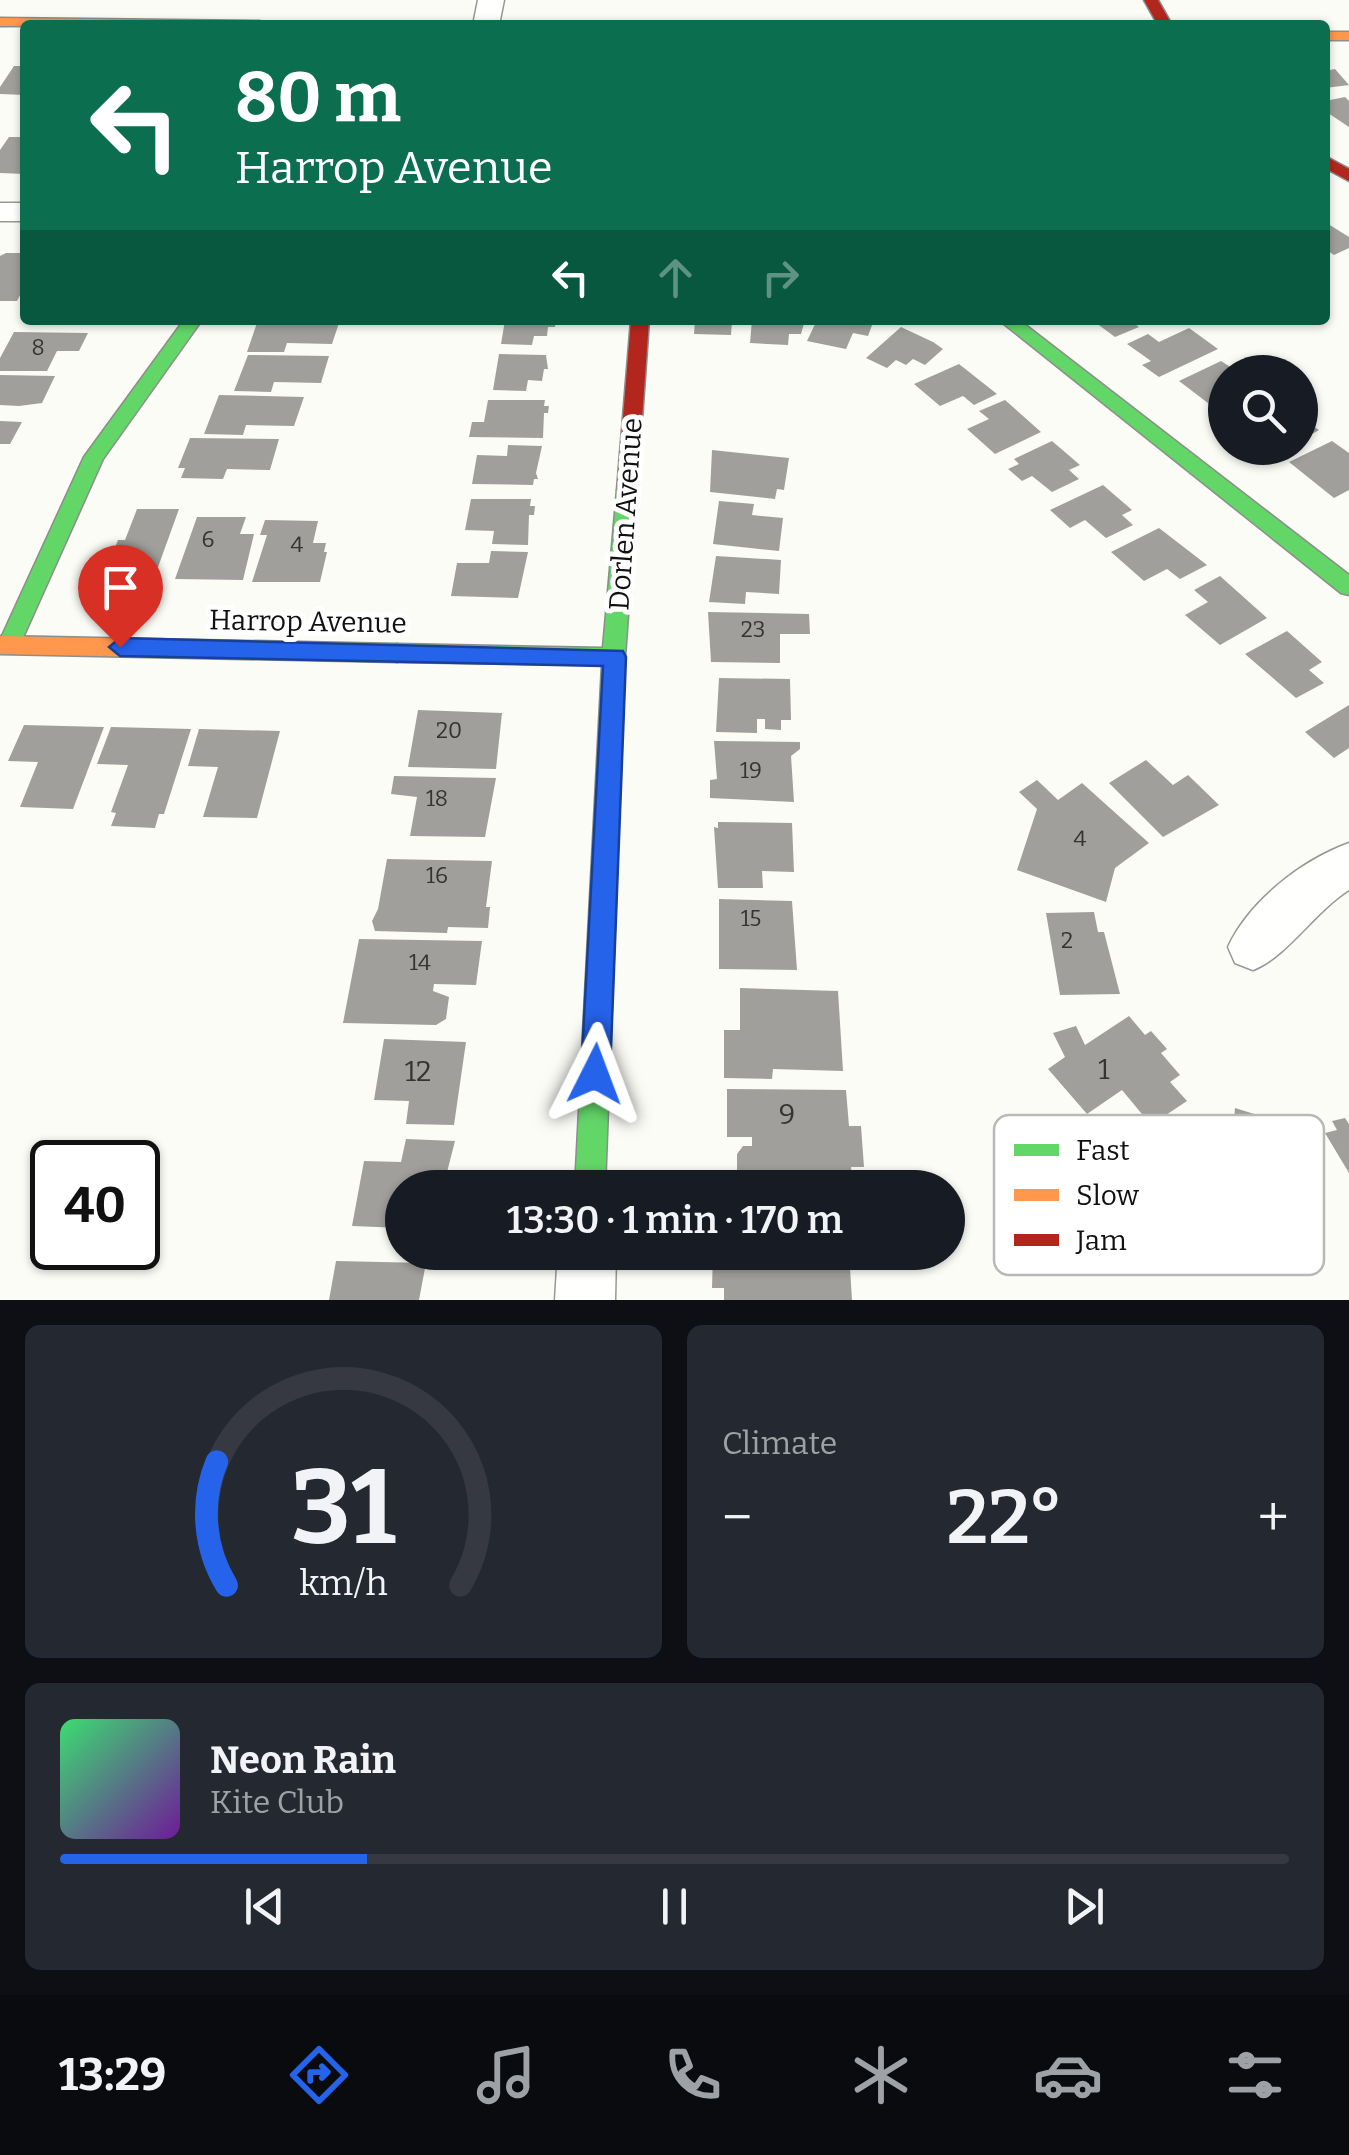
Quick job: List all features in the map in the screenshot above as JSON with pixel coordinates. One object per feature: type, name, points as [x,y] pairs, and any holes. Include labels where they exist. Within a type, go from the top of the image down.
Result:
[{"type":"street","points":[[4,645],[94,458],[189,325]]},
{"type":"street","name":"Dorlen Avenue","points":[[591,1170],[614,657],[640,325]]},
{"type":"street","points":[[1014,325],[1349,588]]},
{"type":"street","name":"Harrop Avenue","points":[[4,645],[614,657]]},
{"type":"street","points":[[1253,948],[1306,891],[1349,864]]},
{"type":"street","points":[[585,1300],[586,1270]]},
{"type":"building","points":[[14,66],[20,66],[20,95],[0,94],[0,87]]},
{"type":"building","points":[[1335,69],[1349,85],[1330,87],[1330,70]]},
{"type":"building","points":[[1345,97],[1349,101],[1349,127],[1330,114],[1330,100]]},
{"type":"building","points":[[9,137],[20,137],[20,174],[0,173],[0,150]]},
{"type":"building","points":[[1330,225],[1349,237],[1349,248],[1334,255],[1330,252]]},
{"type":"building","points":[[20,253],[17,301],[0,301],[0,256]]},
{"type":"building","points":[[256,325],[338,325],[332,344],[287,343],[284,352],[247,352]]},
{"type":"building","points":[[504,325],[555,325],[548,327],[547,336],[534,336],[532,345],[501,344]]},
{"type":"building","points":[[695,325],[732,325],[731,335],[694,334]]},
{"type":"building","points":[[752,325],[804,325],[801,334],[789,334],[788,345],[750,343]]},
{"type":"building","points":[[815,325],[872,325],[868,336],[853,333],[846,349],[807,341]]},
{"type":"building","points":[[1099,325],[1139,327],[1115,337]]},
{"type":"building","points":[[901,327],[943,349],[925,365],[913,359],[906,365],[896,360],[887,368],[866,358]]},
{"type":"building","points":[[1189,328],[1218,349],[1159,377],[1142,365],[1151,361],[1127,344],[1148,334],[1159,342]]},
{"type":"building","points":[[14,332],[88,333],[79,351],[57,351],[47,371],[0,371],[0,358]]},
{"type":"building","points":[[499,354],[546,355],[548,369],[544,369],[542,381],[528,380],[526,391],[493,390]]},
{"type":"building","points":[[248,355],[329,356],[321,383],[274,382],[271,392],[234,391]]},
{"type":"building","points":[[959,364],[997,394],[974,405],[963,396],[940,406],[914,384]]},
{"type":"building","points":[[1208,367],[1208,403],[1179,381]]},
{"type":"building","points":[[0,375],[55,376],[42,403],[19,406],[0,405]]},
{"type":"building","points":[[219,395],[304,397],[294,426],[246,425],[243,435],[204,434]]},
{"type":"building","points":[[488,400],[545,400],[544,406],[549,406],[548,413],[544,413],[543,438],[469,437],[472,422],[484,422]]},
{"type":"building","points":[[1005,400],[1041,432],[995,454],[967,429],[989,419],[979,411]]},
{"type":"building","points":[[0,421],[22,422],[10,444],[0,444]]},
{"type":"building","points":[[190,438],[279,439],[270,470],[227,469],[223,479],[181,478],[185,468],[178,468]]},
{"type":"building","points":[[1052,441],[1080,465],[1069,470],[1079,479],[1052,492],[1032,476],[1022,481],[1008,469],[1019,464],[1014,459]]},
{"type":"building","points":[[1332,441],[1349,453],[1349,490],[1334,498],[1293,465],[1318,465],[1318,448]]},
{"type":"building","points":[[508,445],[542,446],[538,479],[534,479],[533,485],[472,484],[477,455],[507,456]]},
{"type":"building","points":[[712,450],[789,458],[784,490],[777,489],[775,499],[710,492]]},
{"type":"building","points":[[1103,485],[1132,510],[1122,515],[1133,525],[1106,538],[1085,520],[1070,528],[1050,510]]},
{"type":"building","points":[[471,499],[531,499],[530,506],[535,506],[534,515],[529,515],[528,545],[492,544],[494,531],[465,530]]},
{"type":"building","points":[[719,501],[754,504],[752,515],[783,518],[779,551],[713,544]]},
{"type":"building","points":[[137,509],[179,509],[153,581],[102,580],[118,540],[125,540]]},
{"type":"building","points":[[197,517],[246,517],[240,534],[254,534],[243,580],[175,579]]},
{"type":"building","points":[[265,520],[318,521],[313,543],[326,543],[327,552],[320,582],[252,582],[267,535],[260,535]]},
{"type":"building","points":[[1159,528],[1207,565],[1180,579],[1167,569],[1144,581],[1111,552]]},
{"type":"building","points":[[491,551],[528,552],[518,598],[451,596],[457,563],[489,563]]},
{"type":"building","points":[[716,556],[781,560],[779,594],[746,592],[745,604],[709,602]]},
{"type":"building","points":[[1220,576],[1267,618],[1220,645],[1185,615],[1208,602],[1194,590]]},
{"type":"building","points":[[708,612],[809,614],[810,634],[780,634],[780,663],[711,662]]},
{"type":"building","points":[[1287,631],[1322,662],[1309,670],[1324,683],[1296,698],[1245,654]]},
{"type":"building","points":[[719,678],[790,679],[791,720],[781,720],[781,730],[765,729],[765,719],[757,719],[757,733],[716,732]]},
{"type":"building","points":[[1349,705],[1349,748],[1334,758],[1305,732]]},
{"type":"building","points":[[418,710],[502,713],[496,769],[408,767]]},
{"type":"building","points":[[24,725],[104,727],[73,809],[20,807],[38,762],[8,761]]},
{"type":"building","points":[[111,727],[191,729],[164,814],[159,814],[155,828],[111,826],[116,813],[111,812],[128,765],[97,764]]},
{"type":"building","points":[[199,729],[280,731],[257,818],[203,817],[218,767],[188,766]]},
{"type":"building","points":[[714,741],[800,742],[800,749],[791,756],[794,802],[710,798],[710,780],[717,779]]},
{"type":"building","points":[[1146,760],[1173,785],[1188,775],[1219,805],[1163,837],[1109,783]]},
{"type":"building","points":[[394,776],[496,778],[485,837],[410,836],[417,797],[391,794]]},
{"type":"building","points":[[1037,780],[1058,800],[1082,783],[1149,843],[1115,868],[1106,902],[1017,870],[1037,809],[1019,792]]},
{"type":"building","points":[[718,822],[792,823],[794,872],[762,871],[763,888],[718,888],[714,827],[718,828]]},
{"type":"building","points":[[387,859],[492,861],[486,907],[490,907],[488,928],[448,927],[447,933],[375,931],[372,921],[378,909]]},
{"type":"building","points":[[719,899],[792,901],[797,970],[719,969]]},
{"type":"building","points":[[1094,912],[1098,932],[1104,932],[1120,994],[1060,995],[1046,913]]},
{"type":"building","points":[[359,939],[482,941],[476,985],[434,984],[433,991],[449,997],[446,1019],[436,1025],[343,1023]]},
{"type":"building","points":[[740,988],[838,991],[843,1071],[773,1069],[772,1079],[724,1078],[724,1030],[740,1030]]},
{"type":"building","points":[[1129,1016],[1145,1035],[1151,1031],[1167,1049],[1161,1053],[1180,1075],[1170,1082],[1187,1101],[1166,1115],[1143,1115],[1122,1090],[1087,1114],[1048,1069],[1065,1057],[1053,1033],[1076,1026],[1085,1045]]},
{"type":"building","points":[[384,1039],[466,1042],[454,1125],[406,1124],[409,1101],[374,1100]]},
{"type":"building","points":[[727,1089],[846,1090],[849,1126],[861,1126],[864,1167],[737,1170],[737,1154],[743,1146],[752,1146],[752,1137],[727,1137]]},
{"type":"building","points":[[1235,1108],[1257,1115],[1234,1115]]},
{"type":"building","points":[[1345,1118],[1349,1124],[1349,1173],[1325,1133],[1337,1130],[1332,1121]]},
{"type":"building","points":[[406,1139],[455,1141],[448,1170],[385,1170],[385,1227],[352,1226],[364,1161],[401,1162]]},
{"type":"building","points":[[336,1261],[385,1262],[385,1270],[425,1270],[419,1300],[329,1300]]},
{"type":"building","points":[[712,1270],[850,1270],[852,1300],[724,1300],[724,1288],[712,1288]]},
{"type":"traffic: fast","points":[[9,645],[94,457],[189,325]]},
{"type":"traffic: fast","points":[[1014,325],[1349,587]]},
{"type":"traffic: fast","points":[[591,1170],[614,657],[627,490]]},
{"type":"traffic: fast","points":[[397,653],[614,657]]},
{"type":"traffic: slow","points":[[0,22],[20,22]]},
{"type":"traffic: slow","points":[[1330,36],[1349,36]]},
{"type":"traffic: slow","points":[[0,645],[397,653]]},
{"type":"traffic: jam","points":[[1151,0],[1162,20]]},
{"type":"traffic: jam","points":[[1330,164],[1349,176]]},
{"type":"traffic: jam","points":[[627,490],[640,325]]},
{"type":"route","points":[[120,647],[614,657],[595,1074]]}]
